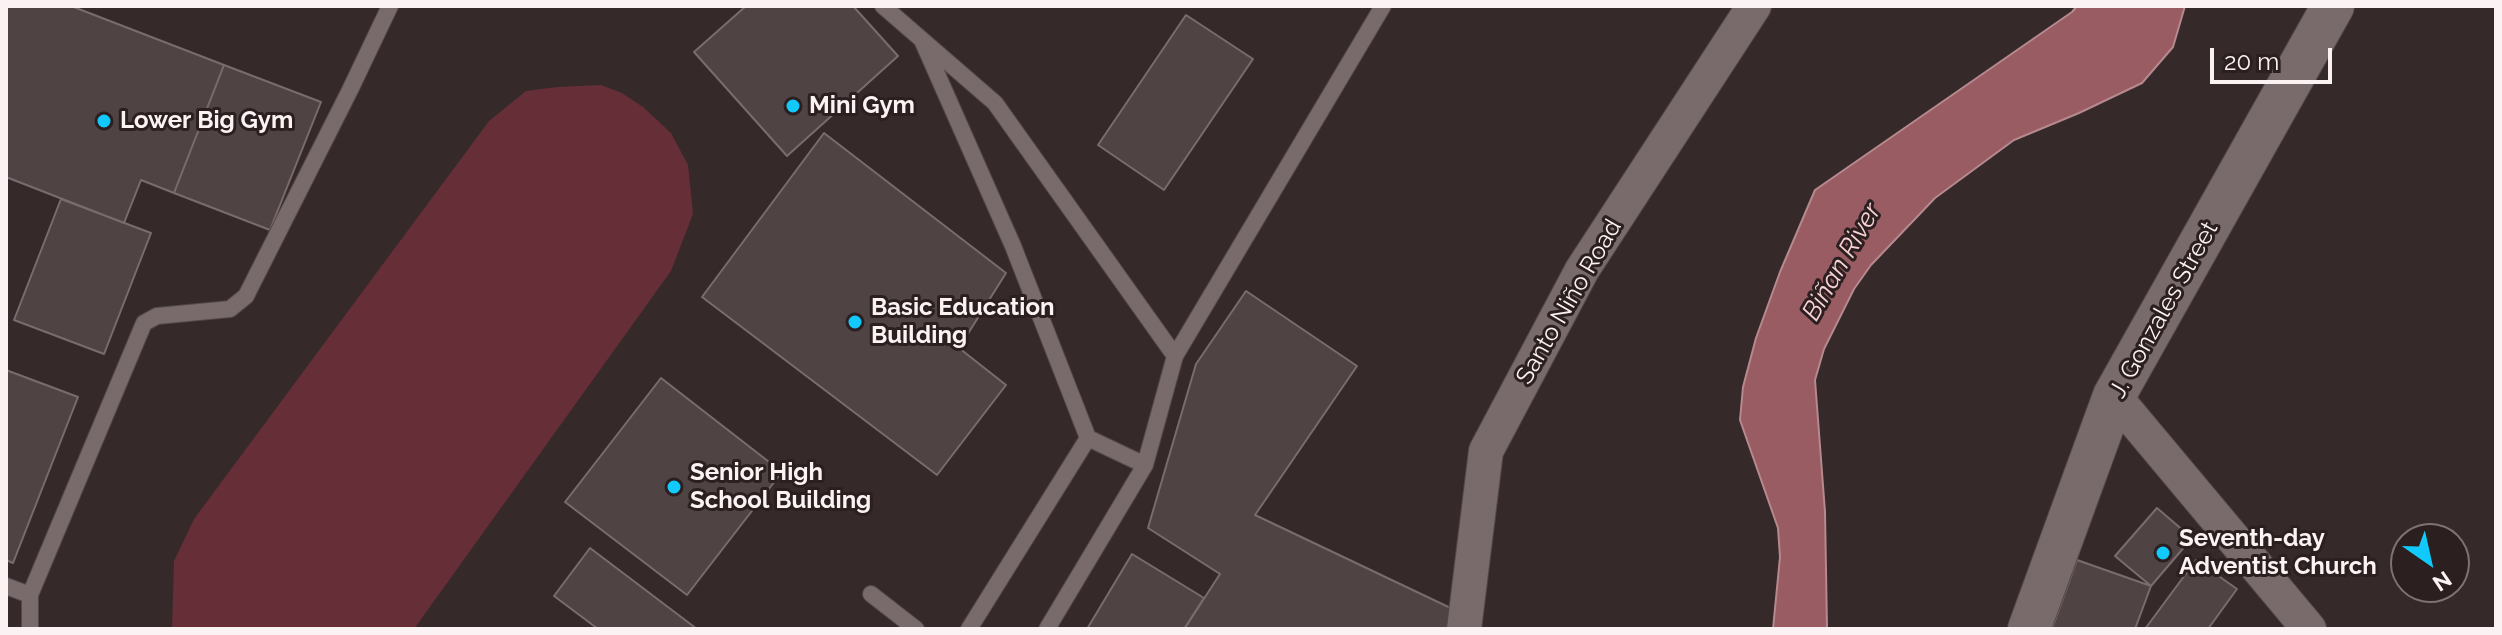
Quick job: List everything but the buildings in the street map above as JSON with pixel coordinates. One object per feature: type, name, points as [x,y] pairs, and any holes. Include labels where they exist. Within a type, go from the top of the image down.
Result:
[{"type":"street","name":"Santo Niño Road","points":[[1464,629],[1486,451],[1582,270],[1754,6]]},
{"type":"street","name":"J. Gonzales Street","points":[[2029,629],[2114,396],[2333,6]]},
{"type":"street","points":[[2114,396],[2309,629]]},
{"type":"lane","points":[[30,629],[30,595],[144,323],[157,316],[230,309],[246,296],[390,6]]},
{"type":"lane","points":[[883,6],[995,103],[1175,356]]},
{"type":"lane","points":[[1047,629],[1145,465],[1175,356],[1383,6]]},
{"type":"lane","points":[[922,40],[1013,246],[1088,438],[1145,465]]},
{"type":"lane","points":[[969,629],[1088,438]]},
{"type":"lane","points":[[6,586],[30,595]]},
{"type":"lane","points":[[871,594],[916,629]]},
{"type":"shaded area","points":[[601,85],[622,93],[643,107],[671,133],[688,165],[693,214],[671,271],[414,629],[172,629],[174,561],[194,519],[489,121],[526,91]]},
{"type":"water","name":"Biñan River","points":[[2077,6],[2185,6],[2173,47],[2142,83],[2014,140],[1935,198],[1871,265],[1854,289],[1824,349],[1815,380],[1825,512],[1827,629],[1773,629],[1780,557],[1778,528],[1740,420],[1743,387],[1756,338],[1780,272],[1815,190]]},
{"type":"place","name":"Mini Gym","points":[[793,106]]},
{"type":"place","name":"Lower Big Gym","points":[[104,121]]},
{"type":"place","name":"Basic Education Building","points":[[855,322]]},
{"type":"place","name":"Senior High School Building","points":[[674,487]]},
{"type":"place","name":"Seventh-day Adventist Church","points":[[2163,553]]}]
